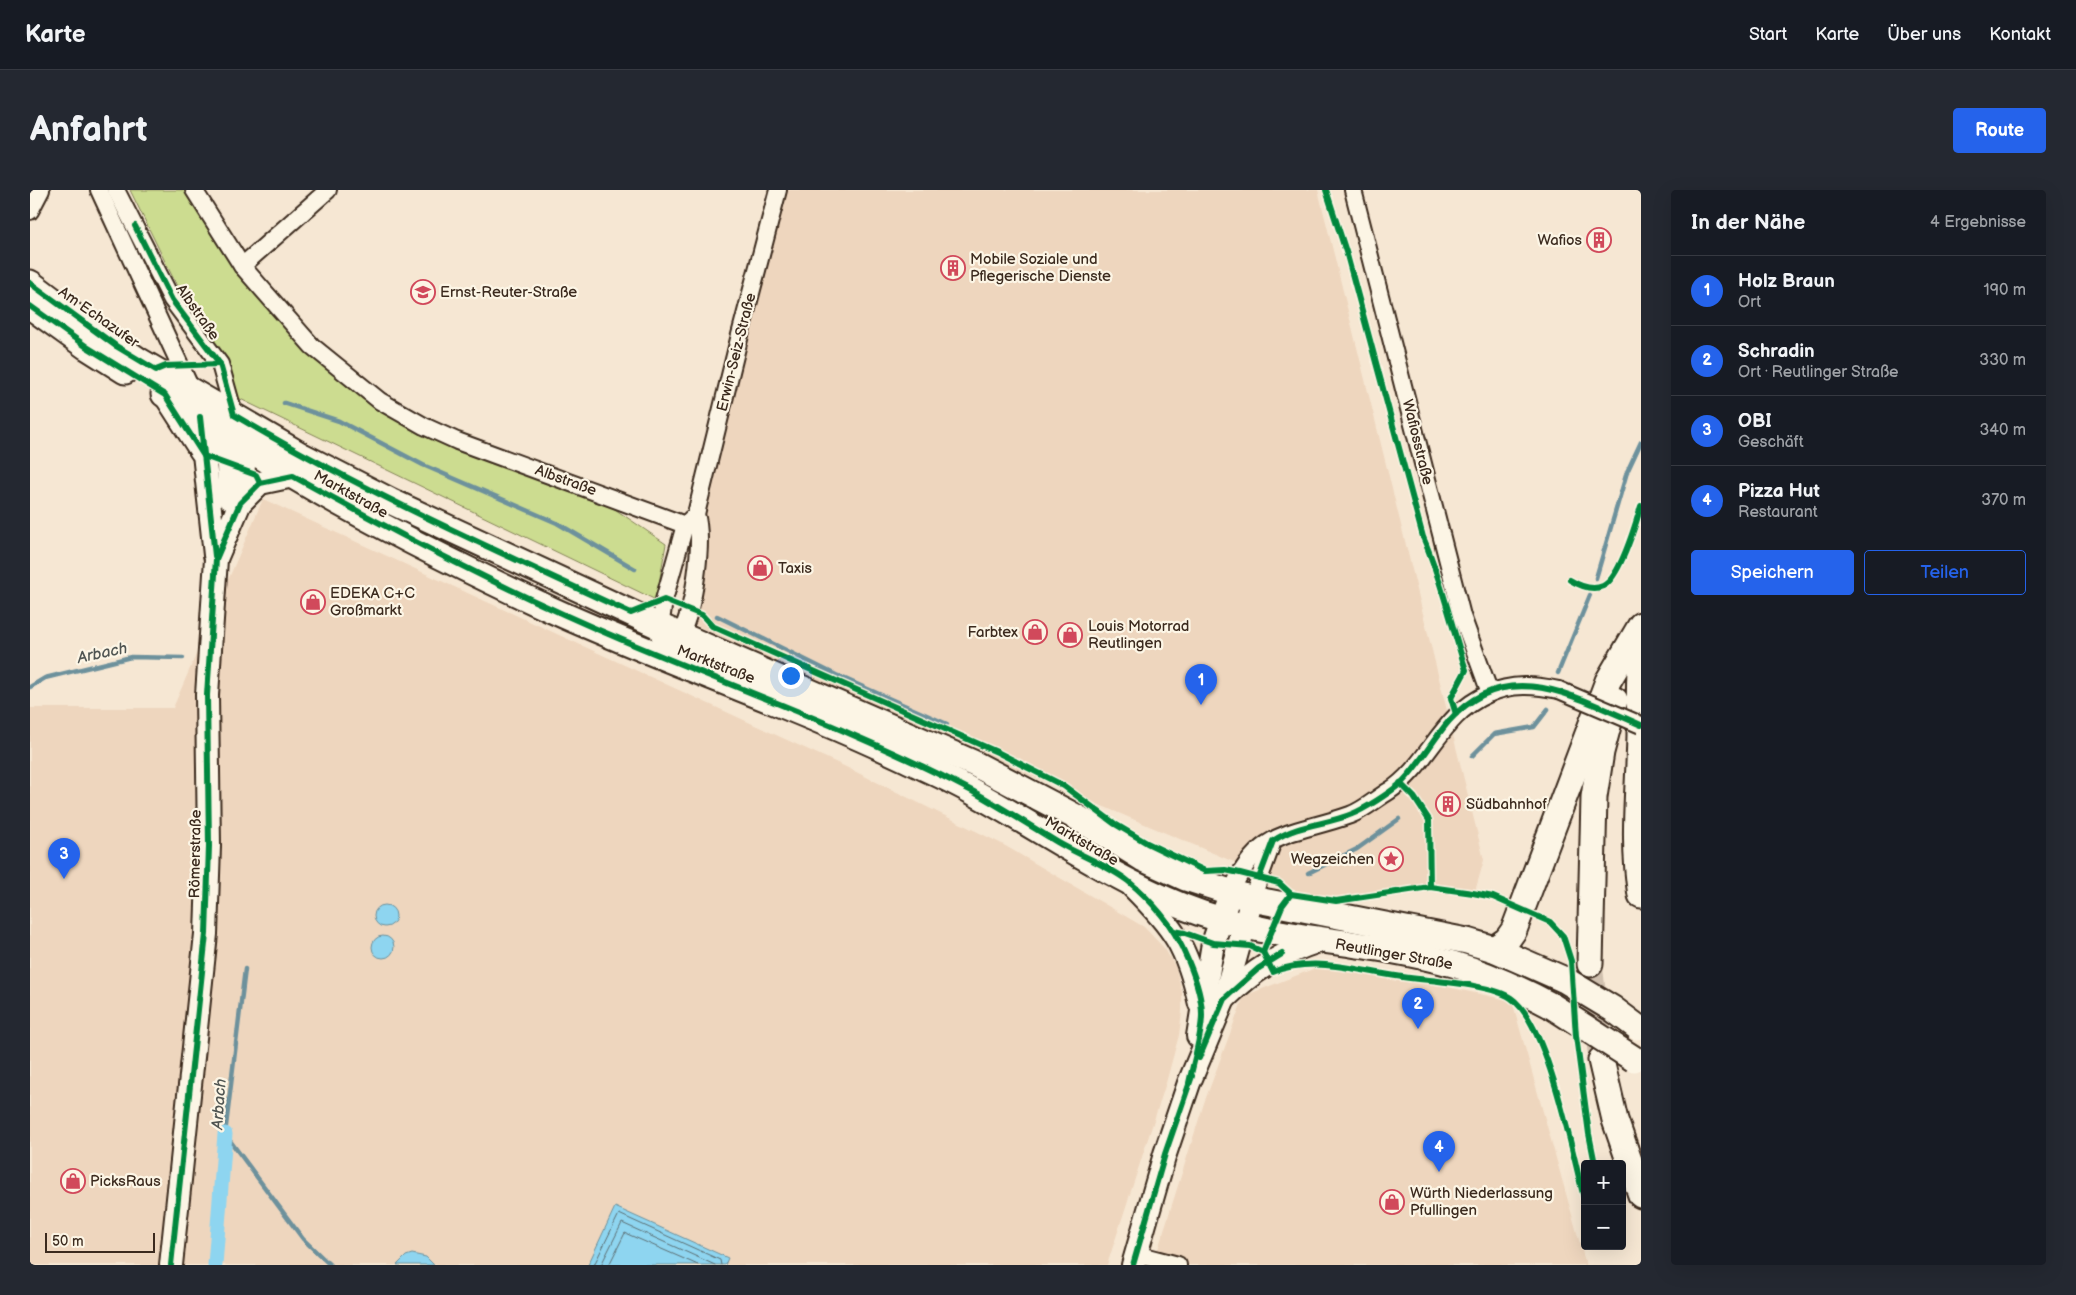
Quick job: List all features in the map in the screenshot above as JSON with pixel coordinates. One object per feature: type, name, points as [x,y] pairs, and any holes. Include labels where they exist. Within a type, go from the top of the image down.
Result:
[{"type":"main road","name":"Am Echazufer","points":[[30,283],[116,346],[210,410],[246,447]]},
{"type":"main road","name":"Am Echazufer","points":[[30,306],[87,347],[165,395],[210,410]]},
{"type":"main road","points":[[165,395],[204,456]]},
{"type":"main road","points":[[210,410],[204,456],[216,559]]},
{"type":"main road","name":"Römerstraße","points":[[210,410],[228,465],[229,526]]},
{"type":"main road","name":"Marktstraße","points":[[210,410],[390,501],[670,630],[973,763],[1078,818],[1142,858],[1186,878],[1241,896]]},
{"type":"main road","name":"Römerstraße","points":[[171,1265],[206,934],[209,846],[207,695],[216,559],[240,503],[246,447]]},
{"type":"main road","name":"Marktstraße","points":[[246,447],[293,476],[430,551],[551,609],[795,709],[904,758],[974,792],[1127,881],[1185,907],[1232,922]]},
{"type":"main road","points":[[240,503],[260,484],[293,476]]},
{"type":"main road","points":[[1494,949],[1507,940],[1514,930],[1532,888],[1584,742],[1608,681],[1641,625]]},
{"type":"main road","points":[[1590,964],[1594,797],[1614,702],[1641,629]]},
{"type":"main road","points":[[1593,864],[1640,667]]},
{"type":"main road","points":[[1640,667],[1640,736],[1636,781],[1636,829],[1641,895]]},
{"type":"main road","points":[[1127,881],[1161,913],[1182,946],[1195,981],[1202,1015]]},
{"type":"main road","points":[[1135,1260],[1165,1154],[1189,1084],[1224,999],[1232,922],[1241,896]]},
{"type":"main road","name":"Reutlinger Straße","points":[[1241,896],[1459,939],[1494,949],[1565,980],[1639,1029]]},
{"type":"main road","points":[[1189,1084],[1213,943],[1232,922]]},
{"type":"main road","name":"Reutlinger Straße","points":[[1232,922],[1319,941],[1409,954],[1452,964],[1510,984],[1552,1006],[1637,1061]]},
{"type":"main road","points":[[1224,999],[1242,982],[1275,958],[1319,941]]},
{"type":"main road","points":[[1601,1060],[1615,1120],[1641,1195]]},
{"type":"street","points":[[30,211],[41,190]]},
{"type":"street","points":[[99,190],[210,410]]},
{"type":"street","name":"Albstraße","points":[[116,190],[172,300],[220,364],[210,410]]},
{"type":"street","name":"Albstraße","points":[[194,190],[242,266],[312,346],[380,401],[424,426],[457,441],[690,519]]},
{"type":"street","points":[[242,266],[328,190]]},
{"type":"street","name":"Erwin-Seiz-Straße","points":[[658,654],[670,630],[690,519],[778,190]]},
{"type":"street","name":"Wafiosstraße","points":[[1353,190],[1462,616],[1490,693]]},
{"type":"street","name":"Erwin-Seiz-Straße","points":[[670,630],[690,610],[699,547],[700,525],[690,519]]},
{"type":"street","points":[[1241,896],[1248,859],[1273,841],[1294,830],[1352,814],[1400,783],[1456,714],[1473,701],[1490,693],[1532,685],[1559,690],[1641,725]]},
{"type":"street","points":[[1241,896],[1273,841]]},
{"type":"street","points":[[1135,1260],[1178,1265]]},
{"type":"shaded area","points":[[784,190],[1318,190],[1484,860],[1474,895],[1431,889],[1384,894],[1337,903],[1291,894],[1260,873],[982,755],[680,618]]},
{"type":"shaded area","points":[[263,499],[846,767],[1002,844],[1144,927],[1165,949],[1176,968],[1182,992],[1182,1011],[1179,1035],[1166,1083],[1107,1265],[30,1265],[30,708],[173,708]]},
{"type":"shaded area","points":[[1331,962],[1512,1001],[1586,1265],[1153,1265],[1204,1103],[1244,996]]},
{"type":"green space","points":[[130,190],[185,190],[238,270],[379,405],[575,482],[666,544],[656,600],[230,394]]},
{"type":"water","points":[[385,905],[393,908],[396,916],[393,924],[385,927],[377,924],[374,916],[377,908]]},
{"type":"water","points":[[383,936],[391,939],[394,947],[391,955],[383,958],[375,955],[372,947],[375,939]]},
{"type":"water","points":[[615,1207],[728,1258],[725,1265],[588,1265]]},
{"type":"water","points":[[412,1254],[426,1257],[434,1265],[397,1265],[406,1256]]},
{"type":"waterway","points":[[284,403],[339,421],[423,465],[557,523],[635,569]]},
{"type":"waterway","points":[[1596,578],[1627,472],[1641,442]]},
{"type":"waterway","points":[[1558,673],[1590,595]]},
{"type":"waterway","points":[[717,616],[836,675],[947,724]]},
{"type":"waterway","name":"Arbach","points":[[30,687],[45,678],[131,657],[183,658]]},
{"type":"waterway","points":[[1472,756],[1494,734],[1534,727],[1548,709]]},
{"type":"waterway","points":[[1308,873],[1357,849],[1399,819]]},
{"type":"waterway","name":"Arbach","points":[[245,969],[225,1134],[303,1239],[330,1265]]},
{"type":"waterway","points":[[215,1265],[225,1134]]},
{"type":"tunnel","points":[[1590,964],[1600,1051]]},
{"type":"cycle path","points":[[1326,190],[1347,255],[1423,537],[1441,587],[1466,670],[1451,698],[1456,714]]},
{"type":"cycle path","points":[[135,226],[172,300],[220,364],[234,415],[282,443],[381,495],[530,567],[631,613],[664,600],[702,615],[712,626],[997,752],[1064,786],[1115,824],[1147,843],[1205,871],[1225,870],[1240,873],[1279,883],[1291,894],[1336,901],[1430,887],[1473,893],[1493,897],[1550,922],[1563,936],[1571,961],[1576,1036],[1594,1160]]},
{"type":"cycle path","points":[[30,283],[116,346],[156,370],[166,366],[220,364]]},
{"type":"cycle path","points":[[30,306],[87,347],[165,395],[204,456],[256,475],[260,483]]},
{"type":"cycle path","points":[[200,417],[215,556]]},
{"type":"cycle path","points":[[171,1265],[206,934],[209,846],[207,695],[216,559],[240,503],[260,483],[293,476],[414,541],[578,621],[886,749],[972,791],[1057,842],[1103,865],[1120,876],[1145,897],[1168,923],[1189,962],[1194,976],[1201,1003],[1202,1023],[1189,1083]]},
{"type":"cycle path","points":[[1570,580],[1590,588],[1603,586],[1609,581],[1621,562],[1641,506]]},
{"type":"cycle path","points":[[1259,878],[1273,841],[1292,831],[1352,814],[1383,796],[1406,778],[1449,721],[1471,701],[1494,690],[1518,686],[1543,688],[1567,694],[1641,725]]},
{"type":"cycle path","points":[[1400,783],[1414,797],[1429,820],[1430,887]]},
{"type":"cycle path","points":[[1263,952],[1282,906],[1291,894]]},
{"type":"cycle path","points":[[1174,931],[1213,943],[1250,946],[1263,952],[1273,972],[1303,965],[1334,966],[1473,986],[1501,993],[1511,998],[1524,1012],[1548,1062],[1581,1186]]},
{"type":"cycle path","points":[[1199,1058],[1224,999],[1259,968],[1282,954]]},
{"type":"cycle path","points":[[1133,1265],[1165,1154],[1192,1076]]},
{"type":"place","name":"Wafios","points":[[1599,240]]},
{"type":"place","name":"Mobile Soziale und Pflegerische Dienste","points":[[953,268]]},
{"type":"place","name":"Ernst-Reuter-Straße","points":[[423,292]]},
{"type":"place","name":"Taxis","points":[[760,568]]},
{"type":"place","name":"EDEKA C+C Großmarkt","points":[[313,602]]},
{"type":"place","name":"Farbtex","points":[[1035,632]]},
{"type":"place","name":"Louis Motorrad Reutlingen","points":[[1070,635]]},
{"type":"place","name":"Holz Braun","points":[[1201,705]]},
{"type":"place","name":"Südbahnhof","points":[[1448,804]]},
{"type":"place","name":"Wegzeichen","points":[[1391,859]]},
{"type":"place","name":"OBI","points":[[64,879]]},
{"type":"place","name":"Schradin","points":[[1418,1029]]},
{"type":"place","name":"Pizza Hut","points":[[1439,1172]]},
{"type":"place","name":"PicksRaus","points":[[73,1181]]},
{"type":"place","name":"Würth Niederlassung Pfullingen","points":[[1392,1202]]}]
